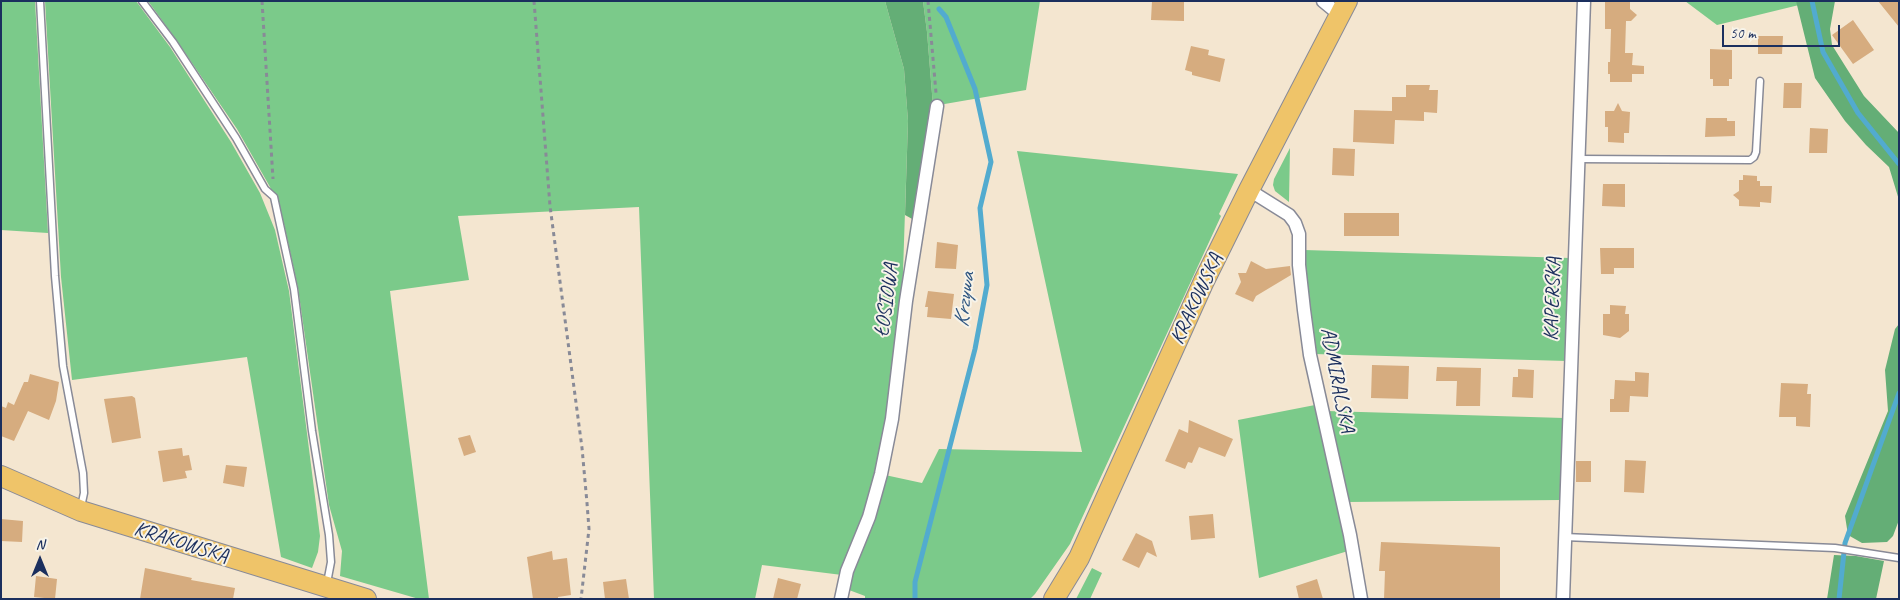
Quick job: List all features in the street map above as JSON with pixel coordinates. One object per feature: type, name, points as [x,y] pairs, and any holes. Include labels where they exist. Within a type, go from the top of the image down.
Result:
[{"type":"main road","name":"KRAKOWSKA","points":[[1054,599],[1080,558],[1200,290],[1249,190],[1343,8]]},
{"type":"main road","name":"KRAKOWSKA","points":[[1,476],[80,511],[362,598]]},
{"type":"street","points":[[1323,1],[1343,8]]},
{"type":"street","name":"KAPERSKA","points":[[1563,599],[1584,1]]},
{"type":"street","name":"ŁOSIOWA","points":[[841,599],[846,571],[869,517],[881,474],[892,420],[906,301],[937,106]]},
{"type":"street","name":"ADMIRALSKA","points":[[1249,190],[1289,215],[1295,223],[1299,234],[1301,283],[1310,354],[1350,535],[1360,599]]},
{"type":"lane","points":[[40,1],[55,276],[63,366],[83,473],[84,493],[80,511]]},
{"type":"lane","points":[[142,1],[173,42],[236,138],[264,189],[274,198],[294,288],[312,431],[329,535],[331,562],[326,586]]},
{"type":"lane","points":[[1578,159],[1750,160],[1756,152],[1760,81]]},
{"type":"lane","points":[[1564,537],[1835,548],[1899,558]]},
{"type":"path","points":[[262,1],[274,198]]},
{"type":"path","points":[[534,1],[550,206],[581,438],[587,503],[589,530],[581,599]]},
{"type":"path","points":[[928,1],[937,106]]},
{"type":"green space","points":[[1,1],[35,1],[48,233],[1,230]]},
{"type":"green space","points":[[45,1],[136,1],[170,47],[231,142],[260,193],[275,230],[289,291],[320,536],[318,552],[312,568],[281,557],[247,357],[72,380],[61,277]]},
{"type":"green space","points":[[148,1],[885,1],[904,69],[908,121],[902,302],[889,420],[866,517],[842,575],[762,565],[755,599],[654,599],[639,207],[458,216],[469,280],[390,291],[429,599],[419,599],[340,576],[342,551],[329,505],[298,288],[284,224],[270,187],[237,129]]},
{"type":"green space","points":[[885,1],[923,1],[933,106],[914,220],[905,215],[908,121],[904,69]]},
{"type":"green space","points":[[923,1],[1040,1],[1026,90],[933,106]]},
{"type":"green space","points":[[1685,1],[1796,1],[1799,5],[1717,25]]},
{"type":"green space","points":[[1796,1],[1835,1],[1830,29],[1832,45],[1864,96],[1899,133],[1899,200],[1889,167],[1845,121],[1815,78]]},
{"type":"green space","points":[[1290,148],[1289,202],[1275,191],[1273,185],[1274,179]]},
{"type":"green space","points":[[1017,151],[1238,174],[1219,214],[1221,216],[1070,544],[1035,594],[1030,599],[865,599],[865,596],[849,590],[851,572],[885,475],[922,483],[939,449],[1082,452]]},
{"type":"green space","points":[[1304,250],[1570,258],[1567,361],[1314,354]]},
{"type":"green space","points":[[1899,324],[1899,520],[1893,536],[1887,542],[1862,543],[1848,535],[1845,516],[1888,411],[1885,370],[1895,329]]},
{"type":"green space","points":[[1315,405],[1348,551],[1259,578],[1238,420]]},
{"type":"green space","points":[[1327,411],[1564,418],[1561,500],[1348,502]]},
{"type":"green space","points":[[1834,555],[1856,556],[1884,561],[1876,599],[1827,599]]},
{"type":"green space","points":[[1092,568],[1102,573],[1090,599],[1076,599]]},
{"type":"building","points":[[1152,1],[1184,1],[1184,21],[1151,20]]},
{"type":"building","points":[[1605,1],[1630,1],[1630,9],[1637,15],[1631,21],[1626,21],[1625,53],[1633,53],[1632,65],[1644,66],[1644,74],[1632,74],[1632,82],[1610,82],[1608,62],[1610,62],[1611,29],[1605,29]]},
{"type":"building","points":[[1878,1],[1899,1],[1899,27]]},
{"type":"building","points":[[1853,20],[1874,50],[1853,64],[1832,35]]},
{"type":"building","points":[[1758,36],[1783,36],[1782,54],[1758,54]]},
{"type":"building","points":[[1191,46],[1209,50],[1208,55],[1225,59],[1220,82],[1192,75],[1192,72],[1185,70]]},
{"type":"building","points":[[1710,49],[1732,50],[1732,79],[1729,79],[1729,86],[1713,86],[1713,79],[1710,79]]},
{"type":"building","points":[[1784,83],[1802,83],[1801,108],[1783,108]]},
{"type":"building","points":[[1406,85],[1430,85],[1429,90],[1438,90],[1437,113],[1424,112],[1424,121],[1395,120],[1394,144],[1353,142],[1354,110],[1392,111],[1392,97],[1406,97]]},
{"type":"building","points":[[1618,103],[1622,111],[1630,112],[1629,133],[1624,133],[1624,143],[1608,142],[1608,127],[1605,127],[1605,111],[1614,111]]},
{"type":"building","points":[[1706,118],[1727,118],[1727,121],[1735,121],[1735,136],[1705,137]]},
{"type":"building","points":[[1810,128],[1828,129],[1827,153],[1809,153]]},
{"type":"building","points":[[1333,148],[1355,149],[1354,176],[1332,175]]},
{"type":"building","points":[[1743,175],[1757,176],[1760,186],[1772,186],[1771,203],[1760,202],[1760,207],[1739,206],[1739,200],[1733,195],[1739,191],[1739,180],[1743,180]]},
{"type":"building","points":[[1603,184],[1625,184],[1625,207],[1602,206]]},
{"type":"building","points":[[1344,213],[1399,213],[1399,236],[1344,236]]},
{"type":"building","points":[[937,242],[958,245],[956,269],[935,268]]},
{"type":"building","points":[[1600,248],[1634,248],[1634,268],[1614,268],[1614,274],[1601,274]]},
{"type":"building","points":[[1251,261],[1266,269],[1290,266],[1291,275],[1256,296],[1253,302],[1235,294],[1241,282],[1238,273],[1246,273]]},
{"type":"building","points":[[928,291],[954,294],[951,319],[927,317],[928,307],[925,307]]},
{"type":"building","points":[[1610,305],[1626,306],[1625,314],[1629,314],[1629,331],[1620,338],[1603,335],[1603,314],[1610,314]]},
{"type":"building","points":[[1372,365],[1409,366],[1408,399],[1371,398]]},
{"type":"building","points":[[1437,367],[1481,368],[1480,406],[1456,406],[1457,381],[1436,381]]},
{"type":"building","points":[[1518,369],[1534,370],[1533,398],[1512,397],[1513,377],[1518,377]]},
{"type":"building","points":[[1635,372],[1649,373],[1648,397],[1630,396],[1629,412],[1610,412],[1610,399],[1614,399],[1615,380],[1635,381]]},
{"type":"building","points":[[30,374],[59,382],[56,401],[49,420],[28,411],[14,441],[1,436],[1,406],[6,408],[8,402],[14,405],[24,382],[28,382]]},
{"type":"building","points":[[1781,383],[1808,384],[1807,394],[1811,394],[1810,427],[1796,426],[1796,417],[1779,417]]},
{"type":"building","points":[[132,396],[135,398],[141,438],[112,443],[104,399]]},
{"type":"building","points":[[1189,420],[1233,439],[1225,457],[1199,447],[1192,463],[1188,462],[1185,469],[1165,461],[1179,429],[1188,433]]},
{"type":"building","points":[[470,435],[476,452],[464,456],[458,438]]},
{"type":"building","points":[[182,448],[183,456],[189,455],[192,470],[185,471],[187,478],[163,482],[158,451]]},
{"type":"building","points":[[1625,460],[1646,461],[1644,493],[1624,492]]},
{"type":"building","points":[[1576,461],[1591,461],[1591,482],[1576,482]]},
{"type":"building","points":[[226,465],[247,467],[244,487],[223,483]]},
{"type":"building","points":[[1213,514],[1215,538],[1191,540],[1189,516]]},
{"type":"building","points":[[1,519],[23,521],[22,542],[1,541]]},
{"type":"building","points":[[1136,533],[1152,541],[1157,557],[1147,552],[1139,568],[1122,560]]},
{"type":"building","points":[[1381,542],[1500,547],[1500,599],[1384,599],[1385,571],[1379,571]]},
{"type":"building","points":[[552,551],[553,560],[567,558],[571,595],[558,597],[558,599],[533,599],[527,557]]},
{"type":"building","points":[[145,568],[192,578],[191,580],[235,588],[233,599],[140,599]]},
{"type":"building","points":[[36,576],[57,579],[55,599],[34,597]]},
{"type":"building","points":[[778,578],[801,584],[797,599],[773,599]]},
{"type":"building","points":[[626,579],[629,599],[605,599],[603,582]]},
{"type":"building","points":[[1317,579],[1323,599],[1299,599],[1296,586]]},
{"type":"waterway","points":[[1812,1],[1823,52],[1858,113],[1899,164]]},
{"type":"waterway","name":"Krzywa","points":[[915,599],[915,582],[975,349],[987,285],[980,208],[991,162],[975,89],[946,17],[939,9]]},
{"type":"waterway","points":[[1839,599],[1845,543],[1899,393]]}]
